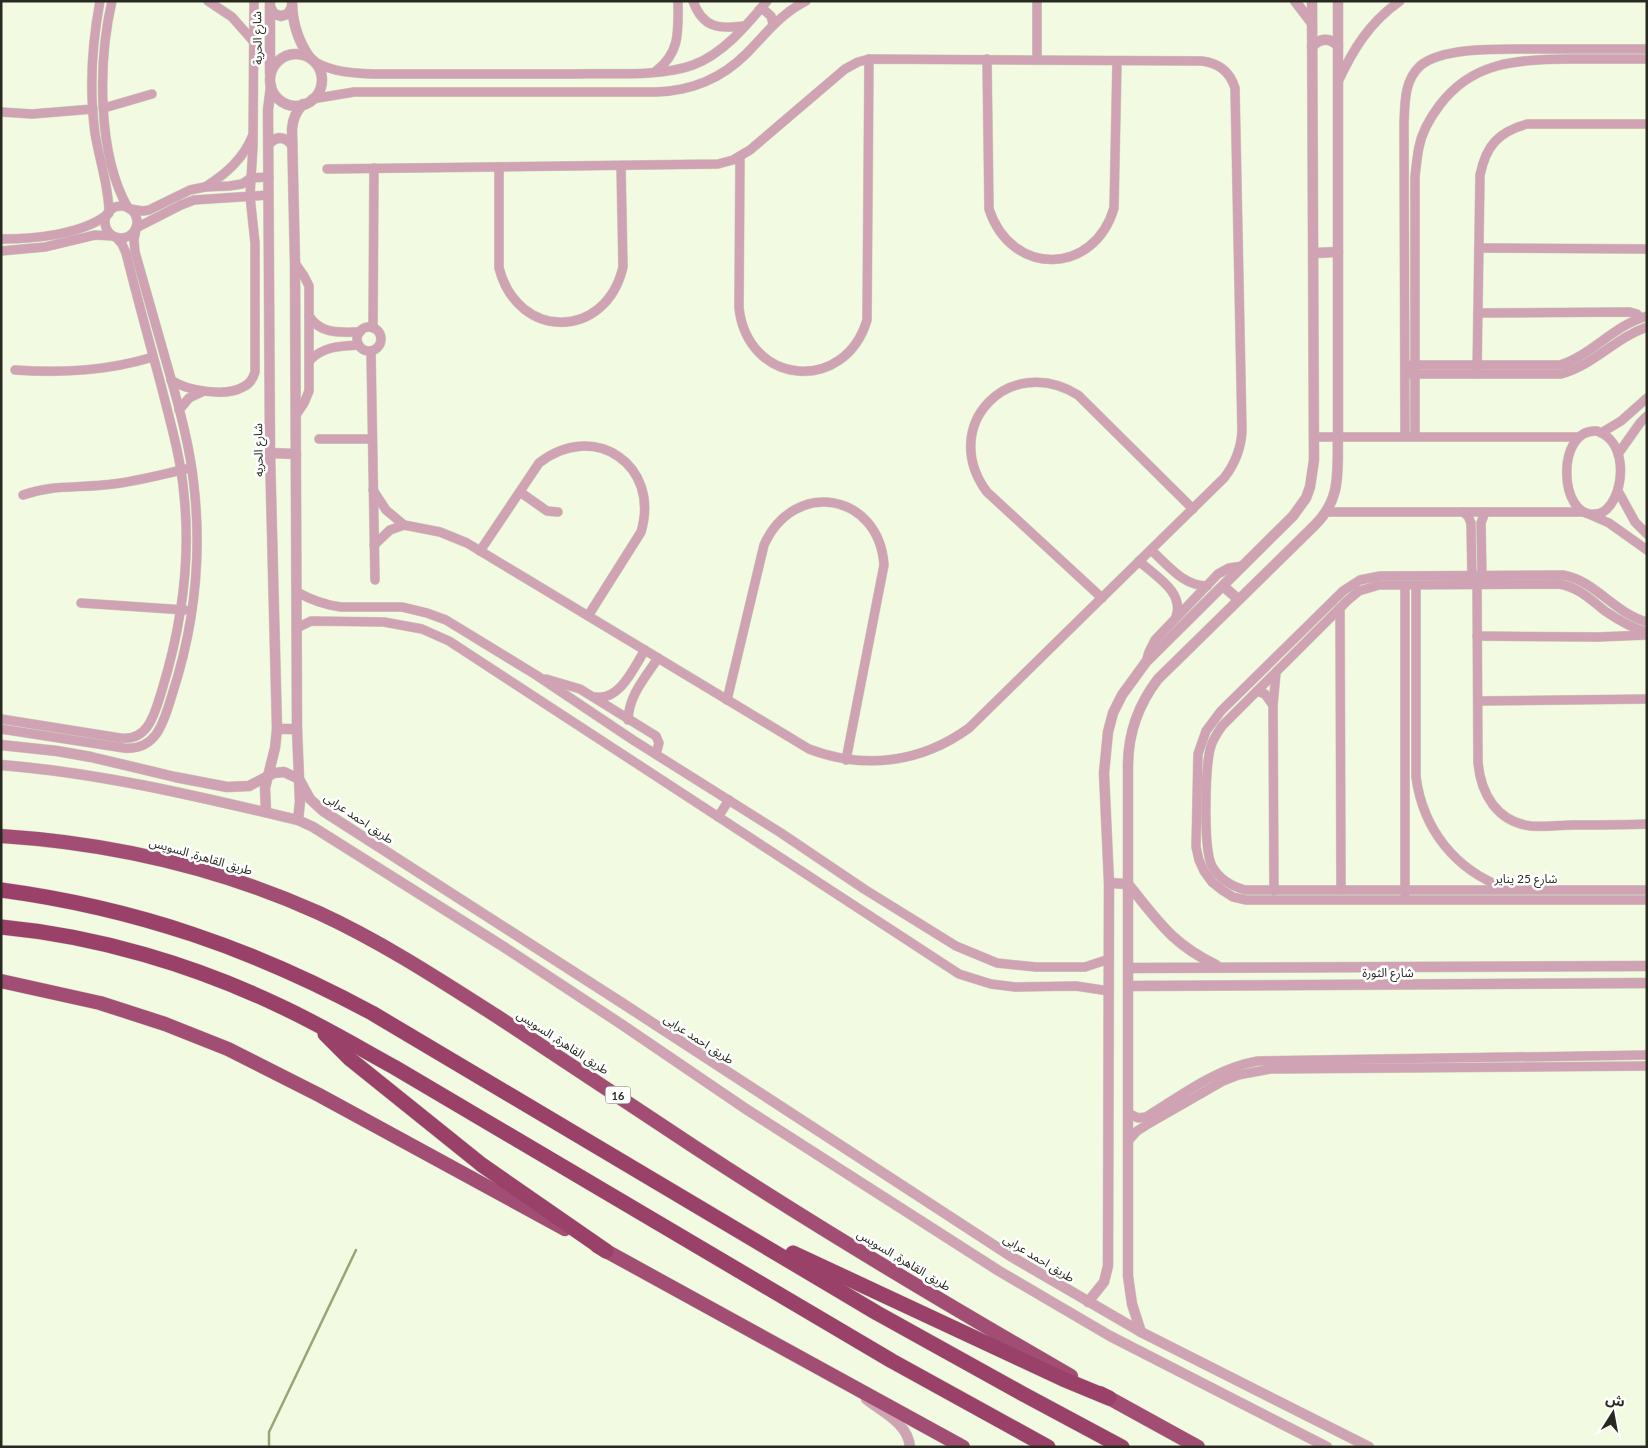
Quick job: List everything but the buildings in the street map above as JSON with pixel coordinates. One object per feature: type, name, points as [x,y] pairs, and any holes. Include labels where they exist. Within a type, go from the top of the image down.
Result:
[{"type":"highway","name":"طريق القاهرة, السويس","points":[[1,836],[104,848],[203,870],[292,902],[349,928],[431,974],[792,1208],[940,1300],[1198,1447]]},
{"type":"highway","points":[[1,890],[58,898],[172,926],[241,951],[308,980],[372,1014],[886,1317],[1022,1394],[1122,1447]]},
{"type":"highway","points":[[1,927],[67,937],[120,948],[243,989],[315,1023],[410,1076],[892,1361],[1048,1447]]},
{"type":"highway","points":[[1,981],[68,994],[117,1008],[165,1024],[228,1049],[312,1091],[963,1447]]},
{"type":"highway","points":[[315,1023],[350,1059],[482,1165],[606,1251]]},
{"type":"highway","points":[[735,1227],[1063,1379],[1109,1398]]},
{"type":"street","points":[[1,729],[112,741],[136,737],[145,731],[155,711],[170,659],[185,576],[187,545],[186,512],[181,470],[173,431],[126,253],[122,244],[106,226],[108,197],[97,145],[93,112],[93,57],[100,1]]},
{"type":"street","points":[[1,719],[112,741],[130,748],[142,746],[154,738],[165,714],[182,663],[192,610],[197,538],[191,468],[179,410],[135,252],[136,215],[129,209],[119,191],[113,172],[104,111],[104,55],[112,1]]},
{"type":"street","points":[[208,1],[232,17],[254,43]]},
{"type":"street","points":[[171,380],[187,389],[229,391],[243,388],[253,378],[255,372],[254,233],[250,196],[254,132],[254,1]]},
{"type":"street","points":[[655,72],[664,65],[674,49],[677,39],[678,1]]},
{"type":"street","points":[[767,1],[725,45],[705,60],[681,69],[600,74],[372,74],[340,72],[325,68],[313,60],[296,54],[286,56],[278,62],[271,81],[276,95],[283,102],[293,105],[354,92],[668,91],[704,82],[726,71],[773,24],[790,10],[806,1]]},
{"type":"street","points":[[1037,1],[1037,60]]},
{"type":"street","points":[[1295,1],[1304,10],[1312,23]]},
{"type":"street","points":[[1088,1302],[1100,1289],[1107,1274],[1109,1228],[1109,883],[1104,773],[1108,732],[1113,713],[1122,695],[1146,662],[1293,516],[1306,498],[1313,476],[1315,437],[1312,1]]},
{"type":"street","points":[[1141,1332],[1134,1314],[1130,1295],[1127,1228],[1129,1140],[1128,754],[1134,721],[1140,706],[1158,679],[1327,512],[1334,498],[1338,436],[1338,1]]},
{"type":"street","points":[[1338,82],[1359,41],[1373,24],[1400,1]]},
{"type":"street","points":[[693,2],[701,17],[714,26],[722,28],[745,26]]},
{"type":"street","points":[[270,4],[274,14],[281,16],[288,14],[292,4]]},
{"type":"street","name":"شارع الحرية","points":[[270,4],[271,81]]},
{"type":"street","points":[[292,4],[298,39],[320,71],[322,81],[319,91],[297,111],[293,120],[292,145],[295,263],[300,802],[298,820]]},
{"type":"street","points":[[759,10],[764,10],[771,16],[773,24]]},
{"type":"street","points":[[1312,47],[1319,40],[1324,39],[1334,42],[1338,46]]},
{"type":"street","points":[[1595,49],[1595,59]]},
{"type":"street","points":[[1405,436],[1404,123],[1408,85],[1413,75],[1430,59],[1456,52],[1647,49]]},
{"type":"street","points":[[1503,50],[1504,63]]},
{"type":"street","points":[[740,156],[739,308],[744,331],[757,351],[765,359],[786,369],[810,371],[832,365],[847,355],[858,342],[867,320],[869,59]]},
{"type":"street","points":[[327,169],[710,165],[725,162],[750,150],[845,69],[869,59],[1208,62],[1223,69],[1231,78],[1235,88],[1241,438],[1238,452],[1229,472],[1193,509],[959,736],[936,748],[905,758],[872,762],[846,760],[809,749],[467,543],[426,528],[404,525],[390,530],[374,545]]},
{"type":"street","points":[[987,59],[989,209],[998,231],[1014,247],[1024,253],[1046,259],[1058,259],[1080,253],[1099,239],[1111,219],[1114,208],[1117,60]]},
{"type":"street","points":[[1415,436],[1415,177],[1419,146],[1429,121],[1444,99],[1471,76],[1504,63],[1535,60],[1647,59]]},
{"type":"street","points":[[372,74],[366,82],[367,88],[372,92]]},
{"type":"street","points":[[472,92],[473,74]]},
{"type":"street","points":[[600,74],[600,92]]},
{"type":"street","name":"شارع الحريه","points":[[266,812],[264,796],[275,748],[277,729],[270,453],[268,110],[271,81]]},
{"type":"street","points":[[1,112],[32,114],[104,111],[152,94]]},
{"type":"street","points":[[1477,370],[1480,175],[1487,152],[1504,133],[1515,127],[1533,124],[1647,124]]},
{"type":"street","points":[[205,187],[235,164],[254,132]]},
{"type":"street","points":[[269,144],[276,138],[280,138],[285,139],[292,145]]},
{"type":"street","points":[[499,167],[499,268],[503,283],[510,296],[520,307],[533,315],[547,320],[563,322],[576,320],[603,306],[612,295],[619,281],[622,267],[620,166]]},
{"type":"street","points":[[372,328],[374,168]]},
{"type":"street","points":[[1,239],[62,233],[93,224],[120,207],[149,210],[183,192],[205,187],[242,184],[251,178],[269,177]]},
{"type":"street","points":[[1,251],[45,247],[96,235],[120,238],[129,236],[136,229],[194,200],[269,195]]},
{"type":"street","points":[[1479,248],[1647,249]]},
{"type":"street","points":[[1314,253],[1338,252]]},
{"type":"street","points":[[295,263],[309,286],[310,316],[309,392],[296,415]]},
{"type":"street","points":[[1478,313],[1630,312],[1644,317]]},
{"type":"street","points":[[310,316],[316,324],[329,332],[360,332]]},
{"type":"street","points":[[1404,370],[1477,370],[1560,365],[1582,356],[1618,330],[1644,317]]},
{"type":"street","points":[[1477,370],[1551,375],[1572,371],[1590,362],[1622,338],[1647,327]]},
{"type":"street","points":[[366,328],[372,328],[378,332],[381,338],[379,345],[371,351],[364,350],[359,345],[357,338],[360,332],[366,328]]},
{"type":"street","points":[[329,332],[329,348]]},
{"type":"street","points":[[310,360],[329,348],[359,345]]},
{"type":"street","points":[[371,351],[374,580]]},
{"type":"street","points":[[15,370],[62,372],[96,370],[125,365],[153,357]]},
{"type":"street","points":[[1102,598],[987,492],[980,483],[972,461],[971,438],[978,417],[993,399],[1012,386],[1029,382],[1046,382],[1068,389],[1078,395],[1193,509]]},
{"type":"street","points":[[179,410],[190,398],[205,391]]},
{"type":"street","points":[[1601,433],[1621,421],[1647,398]]},
{"type":"street","points":[[1618,454],[1647,416]]},
{"type":"street","points":[[1315,437],[1578,437],[1587,432],[1601,433],[1608,438],[1618,454],[1621,470],[1618,492],[1608,508],[1600,513],[1327,512]]},
{"type":"street","points":[[1578,437],[1568,459],[1566,475],[1572,499],[1576,506],[1609,523],[1647,550]]},
{"type":"street","points":[[319,439],[372,439]]},
{"type":"street","points":[[480,551],[539,463],[562,449],[574,446],[594,447],[613,453],[633,470],[640,481],[646,506],[645,519],[642,532],[588,616]]},
{"type":"street","points":[[270,453],[296,454]]},
{"type":"street","points":[[23,495],[54,487],[104,485],[191,468]]},
{"type":"street","points":[[373,490],[386,510],[404,525]]},
{"type":"street","points":[[520,492],[548,511],[558,512]]},
{"type":"street","points":[[1618,492],[1635,522],[1647,534]]},
{"type":"street","points":[[727,700],[764,545],[770,532],[788,513],[806,505],[826,502],[840,504],[852,510],[863,517],[879,539],[884,565],[846,760]]},
{"type":"street","points":[[1464,512],[1471,522],[1471,575],[1473,582],[1477,584]]},
{"type":"street","points":[[1485,512],[1481,523],[1482,575],[1481,580],[1477,584],[1478,764],[1481,784],[1490,801],[1503,815],[1531,826],[1647,824]]},
{"type":"street","points":[[1151,550],[1183,580],[1192,584],[1207,586]]},
{"type":"street","points":[[1139,562],[1172,591],[1178,604],[1176,618]]},
{"type":"street","points":[[1146,662],[1153,643],[1207,586],[1225,570],[1243,566]]},
{"type":"street","points":[[1371,582],[1471,575],[1555,574],[1571,576],[1585,583],[1622,611],[1647,622]]},
{"type":"street","points":[[1172,591],[1183,580]]},
{"type":"street","name":"شارع 25 يناير","points":[[1371,582],[1360,580],[1347,588],[1213,720],[1201,742],[1197,767],[1196,836],[1199,860],[1212,882],[1233,897],[1246,900],[1406,900],[1599,895],[1647,890]]},
{"type":"street","points":[[1371,582],[1405,585],[1568,585],[1583,593],[1618,620],[1647,633]]},
{"type":"street","name":"شارع 25 يناير","points":[[1371,582],[1340,608],[1222,726],[1211,745],[1208,766],[1207,846],[1212,866],[1226,882],[1245,890],[1512,890],[1647,900]]},
{"type":"street","points":[[1405,585],[1406,900]]},
{"type":"street","points":[[1416,585],[1416,776],[1418,792],[1433,830],[1458,861],[1475,874],[1493,884],[1512,890]]},
{"type":"street","points":[[1223,586],[1238,599]]},
{"type":"street","points":[[297,592],[314,601],[341,607],[402,607],[436,616],[536,675],[864,889],[956,946],[997,963],[1036,967],[1085,967],[1109,959]]},
{"type":"street","points":[[81,603],[192,610]]},
{"type":"street","points":[[1340,608],[1341,890]]},
{"type":"street","points":[[297,628],[311,621],[384,622],[422,629],[449,641],[959,974],[991,984],[1015,987],[1076,986],[1108,992]]},
{"type":"street","points":[[457,647],[461,630]]},
{"type":"street","points":[[1477,636],[1598,637],[1647,633]]},
{"type":"street","points":[[1291,642],[1299,649]]},
{"type":"street","points":[[536,675],[570,685],[602,698],[610,696],[620,687],[645,650]]},
{"type":"street","points":[[1282,652],[1290,658]]},
{"type":"street","points":[[628,720],[630,705],[634,695],[658,658]]},
{"type":"street","points":[[1274,891],[1273,705],[1276,672]]},
{"type":"street","points":[[620,687],[634,695]]},
{"type":"street","points":[[1257,691],[1265,694],[1273,705]]},
{"type":"street","points":[[594,696],[628,720],[656,736],[659,743],[656,754]]},
{"type":"street","points":[[1478,701],[1647,700]]},
{"type":"street","points":[[155,711],[165,714]]},
{"type":"street","points":[[277,729],[298,729]]},
{"type":"street","points":[[136,737],[142,746]]},
{"type":"street","points":[[1,745],[91,757],[227,787],[249,786],[269,776],[284,772],[299,779]]},
{"type":"street","points":[[1,766],[33,768],[92,776],[266,812],[298,820],[320,831],[504,947],[746,1109],[1028,1289],[1110,1336],[1326,1447]]},
{"type":"street","points":[[1405,777],[1416,776]]},
{"type":"street","name":"طريق احمد عرابى","points":[[299,779],[310,799],[323,811],[1012,1257],[1141,1332],[1369,1447]]},
{"type":"street","points":[[222,803],[229,796],[227,787]]},
{"type":"street","points":[[718,817],[728,800]]},
{"type":"street","points":[[1109,883],[1128,884],[1164,929],[1199,957],[1219,967]]},
{"type":"street","name":"شارع الثورة","points":[[1129,968],[1647,966]]},
{"type":"street","points":[[1053,967],[1053,986]]},
{"type":"street","points":[[1390,967],[1390,985]]},
{"type":"street","name":"شارع الثورة","points":[[1129,986],[1647,983]]},
{"type":"street","points":[[1128,1113],[1138,1118],[1146,1117],[1216,1074],[1230,1068],[1258,1061],[1647,1056]]},
{"type":"street","points":[[1129,1140],[1142,1128],[1223,1081],[1238,1075],[1270,1069],[1647,1066]]},
{"type":"street","points":[[927,1225],[938,1209]]},
{"type":"street","points":[[1109,1228],[1127,1228]]},
{"type":"street","points":[[854,1387],[903,1428],[908,1435],[910,1447]]},
{"type":"waterway","points":[[269,1447],[269,1432],[356,1250]]}]
